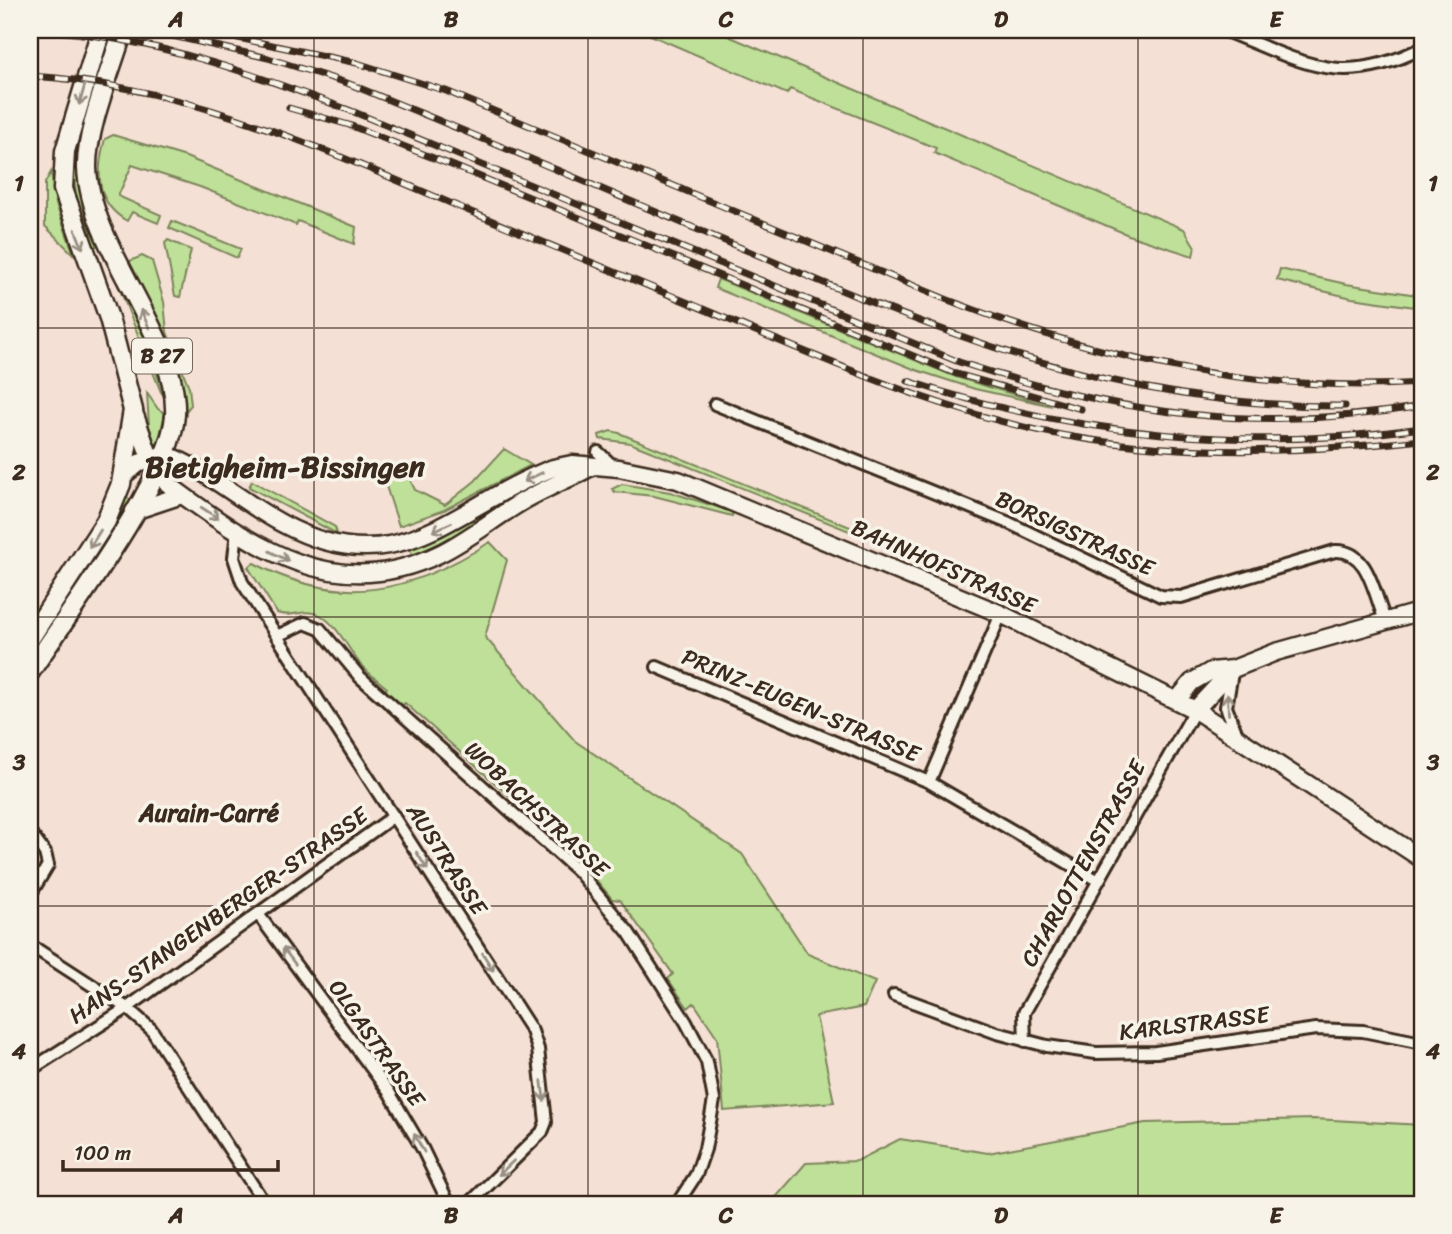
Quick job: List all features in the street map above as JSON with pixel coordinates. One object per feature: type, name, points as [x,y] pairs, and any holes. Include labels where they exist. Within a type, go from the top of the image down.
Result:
[{"type":"main road","name":"B 27","points":[[30,638],[97,536],[122,477],[133,410],[109,318],[63,189],[65,150],[101,30]]},
{"type":"main road","name":"B 27","points":[[30,672],[134,511],[175,414],[171,383],[157,344],[95,208],[87,171],[90,142],[123,30]]},
{"type":"street","points":[[1223,30],[1310,64],[1348,71],[1370,69],[1394,62],[1422,48]]},
{"type":"street","name":"BORSIGSTRASSE","points":[[715,404],[1009,523],[1161,596],[1181,597],[1335,551],[1350,553],[1364,566],[1386,622]]},
{"type":"street","points":[[122,477],[156,461],[133,410]]},
{"type":"street","name":"BAHNHOFSTRASSE","points":[[156,461],[182,495],[271,552],[307,568],[342,574],[384,572],[409,566],[441,553],[594,459]]},
{"type":"street","name":"BAHNHOFSTRASSE","points":[[156,461],[296,531],[346,546],[379,546],[402,542],[451,523],[545,471],[594,459],[619,468],[678,480],[713,492],[1001,614],[1177,700],[1238,737],[1311,788],[1422,859]]},
{"type":"street","points":[[134,511],[182,495]]},
{"type":"street","name":"AUSTRASSE","points":[[237,531],[234,558],[237,571],[522,1015],[538,1049],[545,1112],[542,1132],[469,1204]]},
{"type":"street","points":[[1177,700],[1192,682],[1211,671],[1233,669],[1276,652],[1422,611]]},
{"type":"street","name":"PRINZ-EUGEN-STRASSE","points":[[929,782],[1001,614]]},
{"type":"street","name":"WOBACHSTRASSE","points":[[279,635],[305,623],[320,629],[360,677],[579,872],[628,933],[687,1021],[703,1052],[712,1078],[712,1121],[705,1149],[696,1175],[677,1204]]},
{"type":"street","name":"PRINZ-EUGEN-STRASSE","points":[[657,667],[929,782],[1097,880]]},
{"type":"street","points":[[1195,710],[1233,669]]},
{"type":"street","points":[[1233,669],[1226,707],[1238,737]]},
{"type":"street","name":"CHARLOTTENSTRASSE","points":[[1025,1041],[1024,1013],[1195,710]]},
{"type":"street","name":"HANS-STANGENBERGER-STRASSE","points":[[30,1070],[127,1008],[394,816]]},
{"type":"street","points":[[30,833],[46,853],[48,865],[30,895]]},
{"type":"street","name":"OLGASTRASSE","points":[[258,914],[388,1092],[422,1148],[449,1204]]},
{"type":"street","points":[[30,945],[127,1008],[151,1029],[265,1204]]},
{"type":"street","name":"KARLSTRASSE","points":[[894,995],[1025,1041],[1070,1050],[1129,1054],[1339,1029],[1422,1043]]},
{"type":"green space","points":[[639,30],[714,30],[1184,229],[1195,247],[1193,256],[1131,236],[934,153],[936,148],[790,89],[787,94]]},
{"type":"green space","points":[[76,131],[81,132],[78,163],[81,190],[102,244],[94,247],[76,191],[73,163]]},
{"type":"green space","points":[[113,135],[186,157],[356,227],[354,244],[298,221],[296,225],[200,187],[132,165],[118,196],[161,215],[158,223],[132,212],[127,221],[109,205],[101,185],[102,151],[105,139]]},
{"type":"green space","points":[[51,172],[56,204],[74,255],[45,226],[45,183]]},
{"type":"green space","points":[[172,221],[241,249],[237,258],[169,228]]},
{"type":"green space","points":[[168,240],[191,250],[180,297],[175,296],[165,243]]},
{"type":"green space","points":[[142,256],[152,261],[164,302],[167,332],[189,387],[191,405],[186,411],[180,385],[130,267],[130,261]]},
{"type":"green space","points":[[1280,269],[1346,284],[1417,295],[1422,297],[1422,308],[1352,298],[1277,280]]},
{"type":"green space","points":[[718,279],[956,377],[1052,406],[975,389],[916,370],[715,288]]},
{"type":"green space","points":[[116,280],[146,340],[164,396],[161,392]]},
{"type":"green space","points":[[147,393],[158,409],[165,413],[157,449],[149,426]]},
{"type":"green space","points":[[611,431],[941,564],[939,567],[630,443],[600,439],[599,435]]},
{"type":"green space","points":[[504,449],[531,465],[444,510],[399,526],[384,480],[407,473],[415,490],[445,505],[475,481]]},
{"type":"green space","points":[[550,474],[553,480],[442,545],[413,557],[410,548],[446,532]]},
{"type":"green space","points":[[252,481],[335,527],[337,534],[249,487]]},
{"type":"green space","points":[[622,484],[670,492],[733,512],[732,516],[654,496],[615,492],[612,489]]},
{"type":"green space","points":[[125,496],[132,501],[30,660],[30,652],[108,532]]},
{"type":"green space","points":[[490,542],[507,560],[485,637],[575,741],[742,854],[808,954],[875,982],[864,1007],[816,1016],[834,1102],[724,1111],[717,1037],[694,1003],[688,1008],[668,979],[673,974],[620,900],[612,899],[581,862],[569,856],[572,852],[405,703],[401,706],[384,692],[387,688],[362,666],[327,620],[314,613],[277,613],[248,567],[254,563],[316,586],[346,590],[375,589],[432,573]]},
{"type":"green space","points":[[1314,1119],[1422,1125],[1422,1204],[770,1204],[806,1163],[857,1161],[900,1139],[988,1153],[1145,1123]]},
{"type":"railway","points":[[42,30],[122,40],[162,49],[278,84],[354,112],[959,362],[1018,380],[1132,406],[1244,418],[1302,418],[1422,406]]},
{"type":"railway","points":[[147,30],[268,58],[347,83],[877,305],[1026,358],[1102,378],[1180,394],[1261,403],[1345,406]]},
{"type":"railway","points":[[200,30],[357,63],[446,91],[943,298],[1060,339],[1178,368],[1238,377],[1359,385],[1422,383]]},
{"type":"railway","points":[[30,76],[146,92],[258,126],[368,168],[864,375],[991,419],[1079,438],[1165,448],[1293,450],[1422,440]]},
{"type":"railway","points":[[289,108],[349,125],[454,166],[957,374],[1081,409]]},
{"type":"railway","points":[[908,381],[1034,415],[1162,434],[1292,439],[1422,428]]},
{"type":"district","name":"Bietigheim-Bissingen","points":[[285,467]]},
{"type":"district","name":"Aurain-Carré","points":[[209,813]]}]
